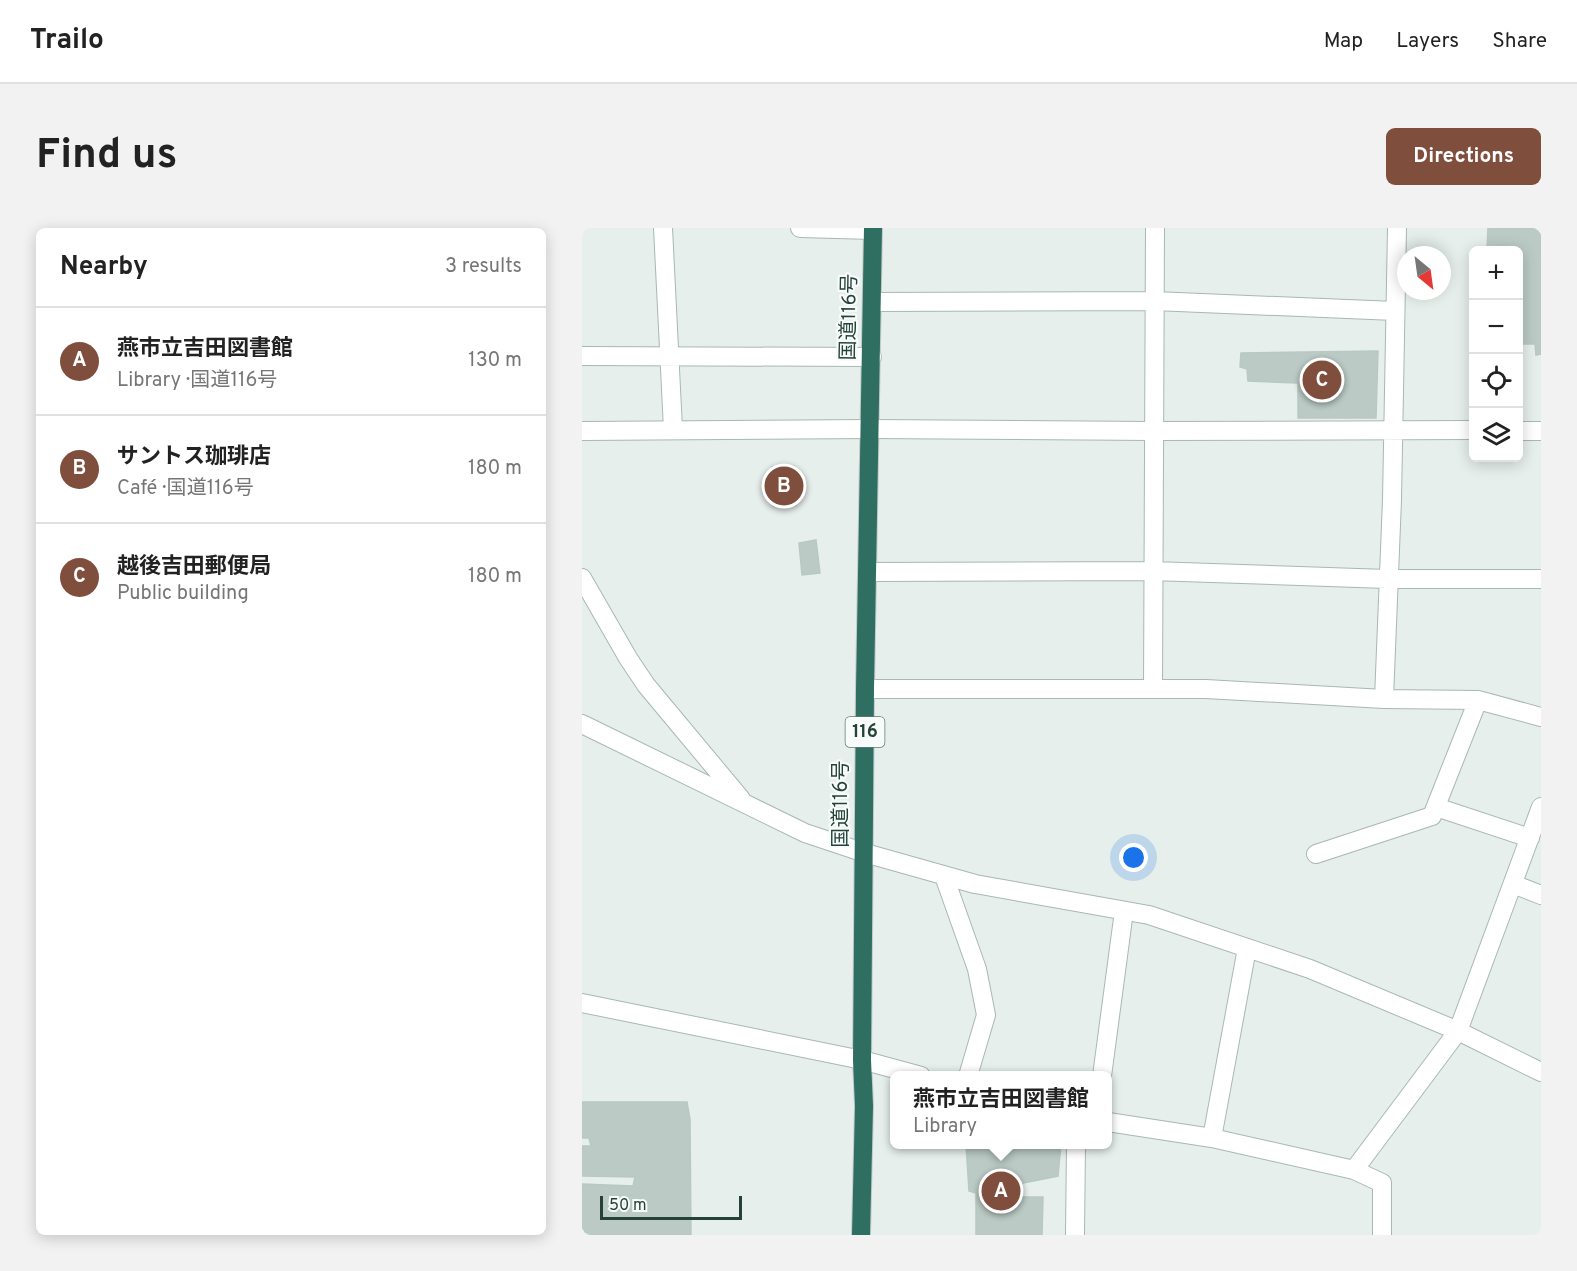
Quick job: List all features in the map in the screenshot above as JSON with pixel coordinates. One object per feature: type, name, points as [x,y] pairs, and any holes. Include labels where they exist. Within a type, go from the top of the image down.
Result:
[{"type":"highway","name":"国道116号","points":[[861,1235],[864,1106],[862,1060],[865,689],[873,229]]},
{"type":"street","points":[[663,228],[673,429]]},
{"type":"street","points":[[800,228],[873,229]]},
{"type":"street","points":[[1152,688],[1155,228]]},
{"type":"street","points":[[1384,699],[1392,500],[1397,228]]},
{"type":"street","points":[[873,302],[1154,301],[1395,311]]},
{"type":"street","points":[[582,356],[872,357]]},
{"type":"street","points":[[582,430],[1469,430]]},
{"type":"street","points":[[1523,431],[1541,431]]},
{"type":"street","points":[[867,572],[1152,571],[1388,579],[1541,579]]},
{"type":"street","points":[[582,578],[646,685],[746,805]]},
{"type":"street","points":[[865,689],[1152,688],[1384,699],[1478,700],[1541,717]]},
{"type":"street","points":[[1316,854],[1432,816],[1478,700]]},
{"type":"street","points":[[582,724],[805,833],[865,853],[975,884],[1149,915],[1310,969],[1458,1031],[1541,1072]]},
{"type":"street","points":[[1436,807],[1530,838]]},
{"type":"street","points":[[1354,1170],[1458,1031],[1541,807]]},
{"type":"street","points":[[944,876],[976,969],[986,1015],[969,1071]]},
{"type":"street","points":[[1513,884],[1541,895]]},
{"type":"street","points":[[1103,1071],[1124,911]]},
{"type":"street","points":[[1212,1138],[1247,948]]},
{"type":"street","points":[[582,1003],[862,1060],[903,1071]]},
{"type":"street","points":[[1112,1123],[1212,1138],[1354,1170],[1382,1183],[1382,1235]]},
{"type":"street","points":[[1075,1235],[1076,1149]]},
{"type":"building","points":[[1488,228],[1541,228],[1541,354],[1536,355],[1535,344],[1523,344],[1523,246],[1487,246]]},
{"type":"building","points":[[1378,351],[1376,418],[1298,418],[1298,383],[1248,381],[1247,369],[1240,367],[1241,353]]},
{"type":"building","points":[[794,466],[796,505],[774,506],[772,467]]},
{"type":"building","points":[[816,540],[820,573],[802,575],[799,543]]},
{"type":"building","points":[[582,1102],[687,1102],[690,1119],[691,1235],[582,1235],[582,1184],[633,1186],[635,1177],[582,1176],[582,1146],[591,1146],[589,1138],[582,1138]]},
{"type":"building","points":[[966,1149],[1061,1149],[1058,1176],[1013,1185],[1013,1197],[1043,1197],[1042,1235],[976,1235],[976,1193],[969,1191]]},
{"type":"place","name":"越後吉田郵便局","points":[[1322,380]]},
{"type":"place","name":"サントス珈琲店","points":[[784,486]]},
{"type":"place","name":"燕市立吉田図書館","points":[[1001,1191]]}]
